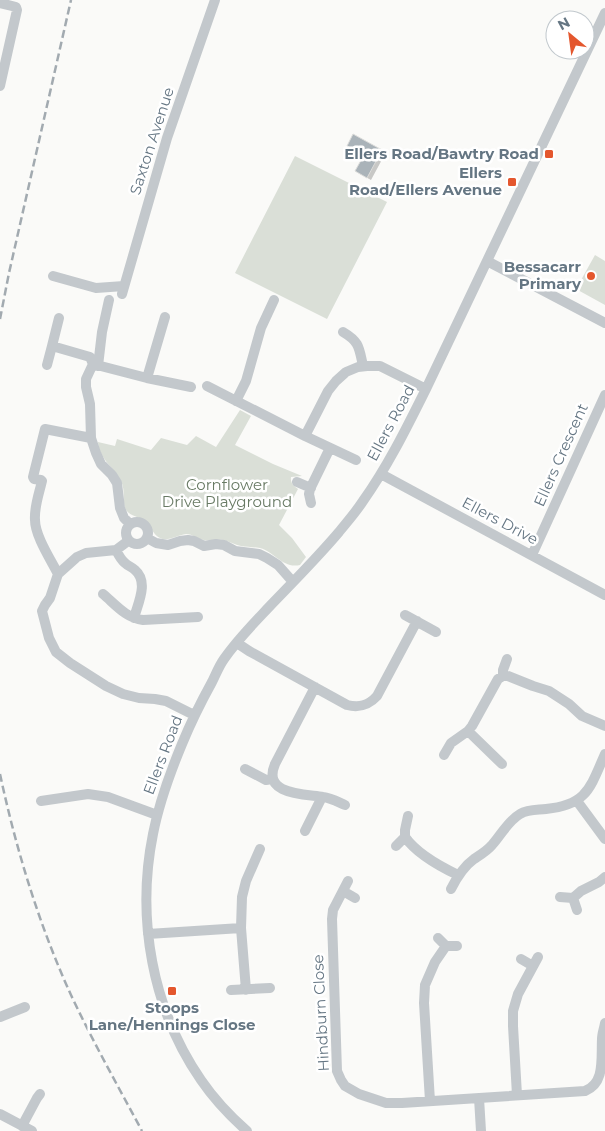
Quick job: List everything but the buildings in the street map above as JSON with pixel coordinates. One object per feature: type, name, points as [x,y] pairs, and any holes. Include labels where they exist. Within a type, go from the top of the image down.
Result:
[{"type":"street","name":"Saxton Avenue","points":[[53,276],[96,288],[123,290],[167,138],[215,0]]},
{"type":"street","points":[[0,3],[14,5],[17,10],[0,86]]},
{"type":"street","name":"Ellers Road","points":[[247,1131],[231,1117],[201,1081],[186,1057],[161,1001],[154,971],[146,914],[146,889],[152,835],[157,815],[172,769],[194,715],[224,660],[237,643],[338,533],[362,503],[397,446],[605,13]]},
{"type":"street","points":[[486,262],[605,323]]},
{"type":"street","points":[[109,300],[95,365],[86,379],[86,387],[90,404],[91,438],[101,464],[117,483],[120,508],[124,518],[130,524]]},
{"type":"street","points":[[236,401],[246,381],[261,328],[274,300]]},
{"type":"street","points":[[147,378],[165,317]]},
{"type":"street","points":[[47,365],[59,318]]},
{"type":"street","points":[[343,332],[356,342],[363,366]]},
{"type":"street","points":[[52,346],[90,357],[95,365],[191,388]]},
{"type":"street","points":[[305,436],[328,391],[346,372],[363,366],[380,366],[426,389]]},
{"type":"street","points":[[207,386],[356,460]]},
{"type":"street","name":"Ellers Crescent","points":[[532,556],[605,395]]},
{"type":"street","points":[[58,574],[37,533],[34,522],[42,481],[33,477],[46,429],[91,438]]},
{"type":"street","points":[[311,503],[310,488],[330,448]]},
{"type":"street","name":"Ellers Drive","points":[[381,474],[605,595]]},
{"type":"street","points":[[297,482],[310,488]]},
{"type":"street","points":[[137,521],[144,524],[148,530],[145,541],[139,544],[128,541],[125,534],[130,524],[137,521]]},
{"type":"street","points":[[147,538],[156,543],[168,545],[188,540],[204,546],[224,545],[235,551],[258,554],[278,566],[293,582]]},
{"type":"street","points":[[128,541],[116,550],[86,553],[77,557],[58,574],[50,598],[42,611],[49,638],[56,652],[106,686],[123,694],[166,701],[194,715]]},
{"type":"street","points":[[116,550],[123,562],[139,573],[142,579],[134,618]]},
{"type":"street","points":[[103,594],[126,614],[134,618],[143,620],[198,617]]},
{"type":"street","points":[[405,615],[436,632]]},
{"type":"street","points":[[237,643],[347,705],[355,707],[367,704],[377,696],[417,621]]},
{"type":"street","points":[[503,676],[507,659]]},
{"type":"street","points":[[444,754],[451,743],[468,731],[498,678],[503,676],[508,676],[549,691],[569,704],[582,716],[605,726]]},
{"type":"street","points":[[315,687],[275,764],[272,771],[272,779],[282,789],[291,793],[322,797],[345,805]]},
{"type":"street","points":[[468,731],[502,764]]},
{"type":"street","points":[[451,889],[464,868],[491,847],[512,820],[520,813],[567,806],[584,795],[591,786],[605,754]]},
{"type":"street","points":[[245,769],[266,780],[272,779]]},
{"type":"street","points":[[41,801],[88,794],[108,797],[157,815]]},
{"type":"street","points":[[305,831],[322,797]]},
{"type":"street","points":[[577,801],[605,839]]},
{"type":"street","points":[[408,816],[405,836],[409,842],[439,866],[458,875]]},
{"type":"street","points":[[396,846],[405,836]]},
{"type":"street","points":[[246,990],[241,928],[242,897],[246,882],[260,849]]},
{"type":"street","points":[[243,859],[254,863]]},
{"type":"street","points":[[560,897],[573,898],[605,877]]},
{"type":"street","name":"Hindburn Close","points":[[348,881],[333,910],[332,918],[338,1071],[340,1080],[345,1086],[359,1094],[386,1103],[585,1091],[591,1089],[602,1079],[604,1071],[602,1039],[605,1024]]},
{"type":"street","points":[[343,891],[355,898]]},
{"type":"street","points":[[573,898],[577,910]]},
{"type":"street","points":[[148,934],[241,928]]},
{"type":"street","points":[[430,1101],[424,1003],[425,985],[442,942],[457,946]]},
{"type":"street","points":[[517,1095],[513,1011],[518,994],[535,961],[521,959]]},
{"type":"street","points":[[230,990],[270,988]]},
{"type":"street","points":[[0,1017],[25,1007]]},
{"type":"street","points":[[22,1126],[40,1094]]},
{"type":"street","points":[[479,1098],[481,1131]]},
{"type":"street","points":[[0,1114],[32,1131]]},
{"type":"green space","points":[[295,156],[387,202],[327,319],[235,273]]},
{"type":"green space","points":[[595,255],[605,261],[605,305],[576,289]]},
{"type":"green space","name":"Cornflower Drive Playground","points":[[240,410],[251,416],[235,445],[302,476],[291,477],[292,483],[298,489],[279,525],[292,538],[306,557],[300,565],[289,565],[260,548],[241,546],[223,540],[204,540],[186,534],[169,539],[158,537],[145,521],[126,510],[121,481],[99,448],[98,442],[115,446],[117,439],[151,450],[161,438],[187,445],[196,436],[216,447]]},
{"type":"railway","points":[[0,319],[71,0]]},
{"type":"railway","points":[[0,774],[21,858],[59,968],[79,1012],[142,1131]]},
{"type":"place","name":"Ellers Road/Bawtry Road","points":[[549,154]]},
{"type":"place","name":"Ellers Road/Ellers Avenue","points":[[512,182]]},
{"type":"place","name":"Bessacarr Primary","points":[[591,276]]},
{"type":"place","name":"Stoops Lane/Hennings Close","points":[[172,991]]}]
